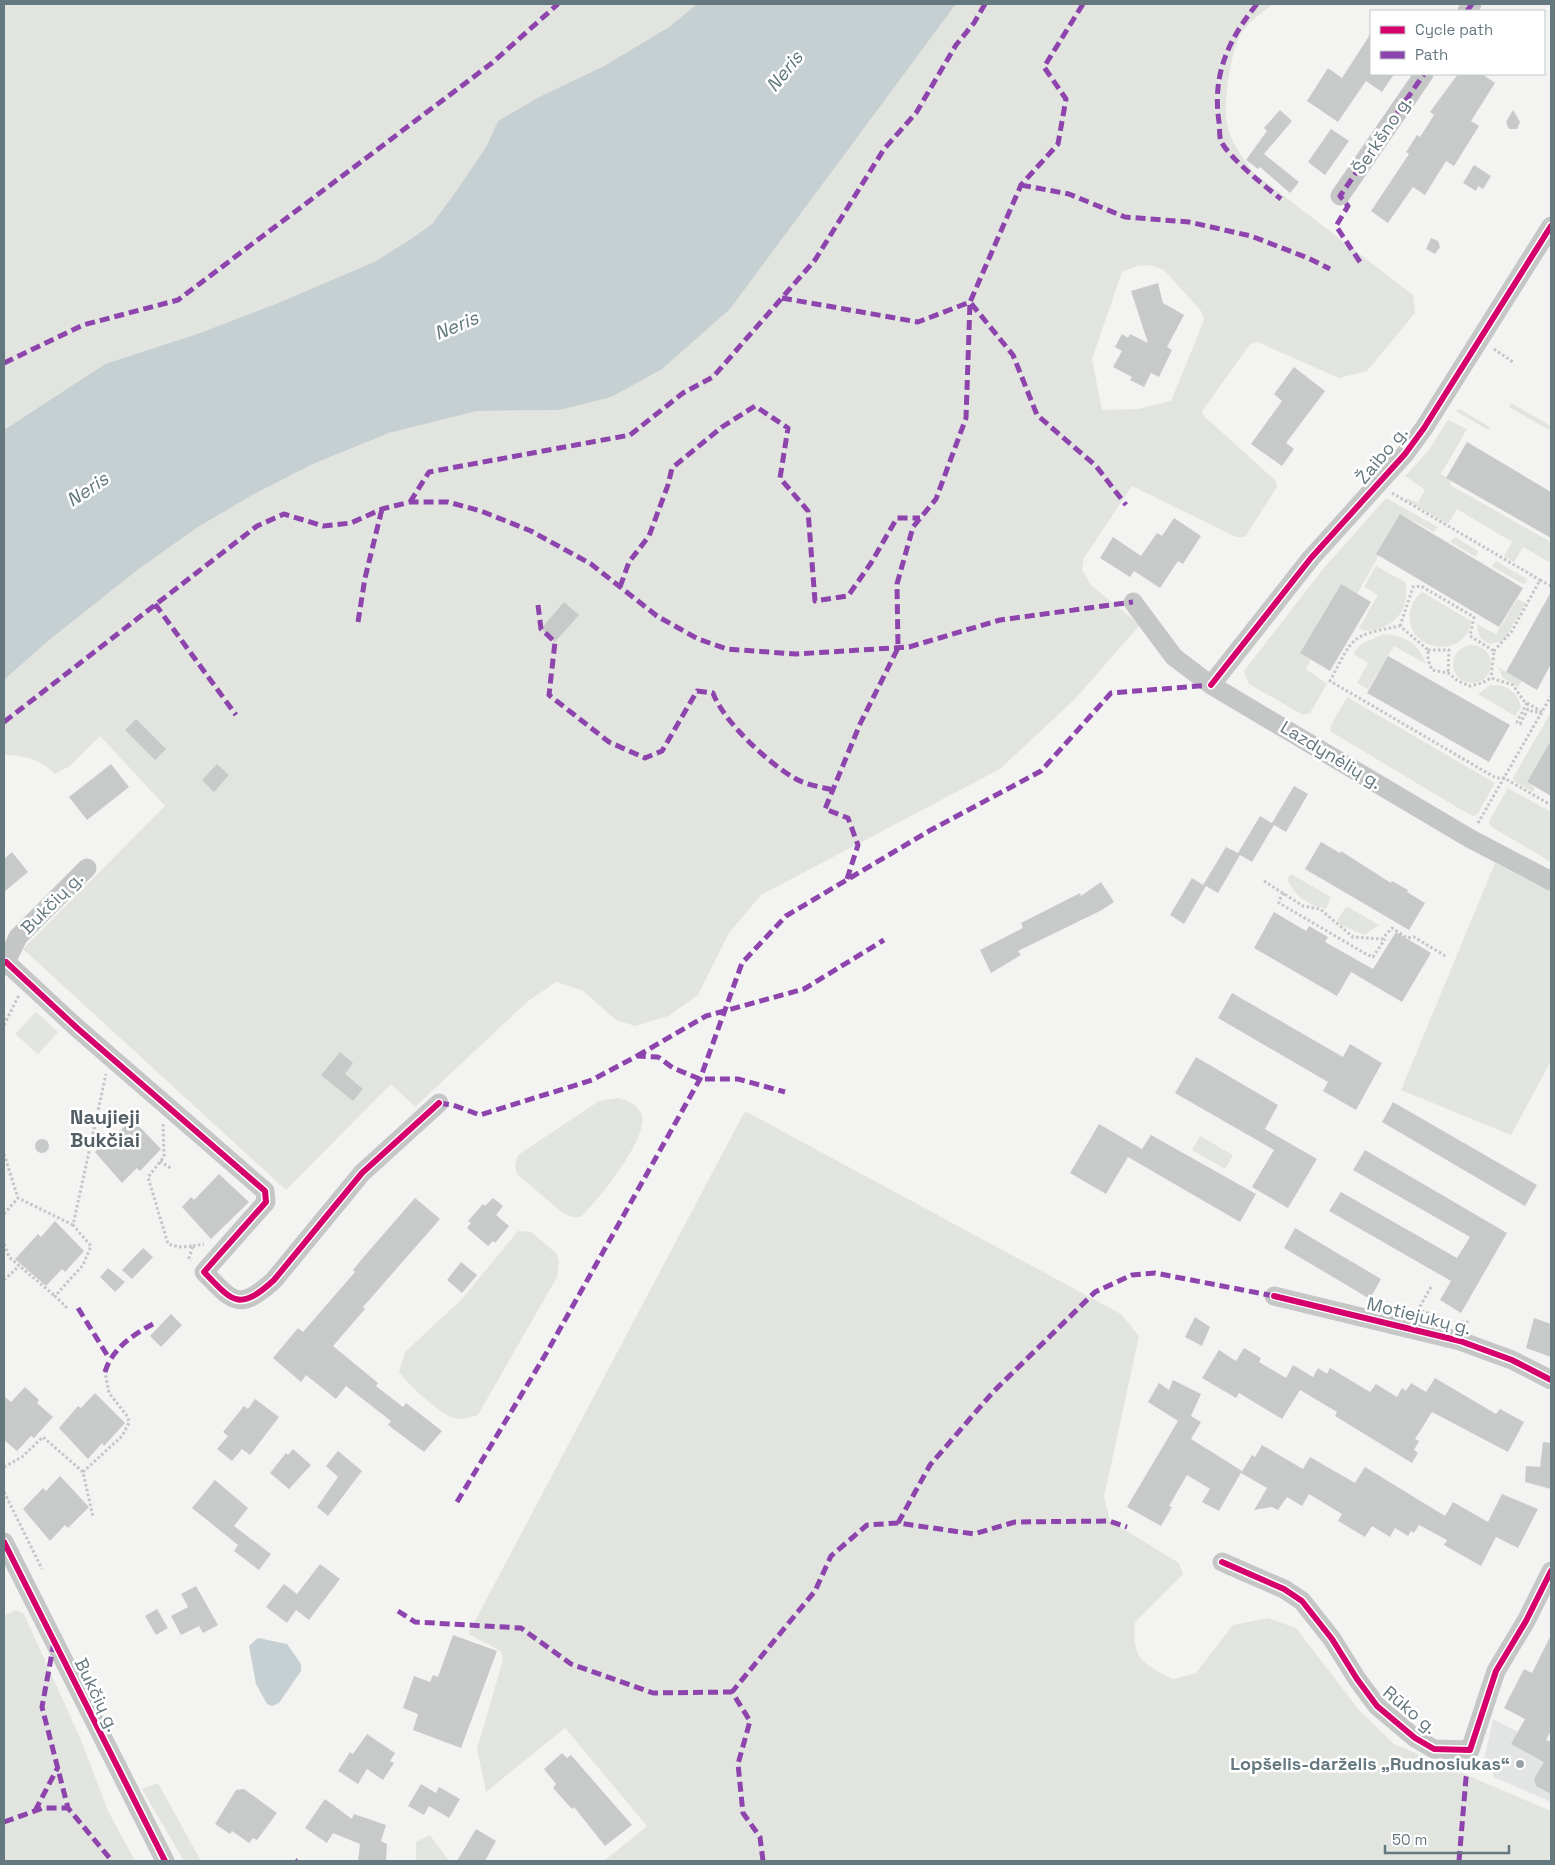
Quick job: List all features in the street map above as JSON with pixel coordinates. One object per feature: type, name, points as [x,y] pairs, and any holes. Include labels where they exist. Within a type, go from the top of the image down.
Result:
[{"type":"street","name":"Šerkšno g.","points":[[1340,196],[1423,75]]},
{"type":"street","name":"Žaibo g.","points":[[1211,685],[1311,558],[1405,454],[1424,428],[1551,226]]},
{"type":"street","name":"Lazdynėlių g.","points":[[1133,602],[1174,658],[1211,685],[1469,838],[1551,881]]},
{"type":"street","name":"Bukčių g.","points":[[5,964],[18,937],[88,868]]},
{"type":"street","points":[[5,964],[265,1191],[267,1198],[204,1272],[229,1298],[235,1300],[257,1295],[274,1280],[362,1173],[439,1103]]},
{"type":"street","name":"Motiejukų g.","points":[[1274,1296],[1460,1340],[1512,1360],[1551,1380]]},
{"type":"street","name":"Bukčių g.","points":[[4,1542],[165,1861]]},
{"type":"street","name":"Rūko g.","points":[[1222,1562],[1284,1589],[1302,1601],[1332,1639],[1357,1679],[1377,1706],[1415,1738],[1434,1749],[1470,1750],[1496,1670],[1526,1622],[1551,1571]]},
{"type":"path","points":[[1496,351],[1513,362]]},
{"type":"path","points":[[1379,482],[1387,490],[1551,586]]},
{"type":"path","points":[[1491,678],[1494,651],[1512,632],[1540,580]]},
{"type":"path","points":[[1400,626],[1413,587],[1420,586],[1474,617],[1470,636],[1494,651]]},
{"type":"path","points":[[1400,626],[1428,650],[1449,650],[1448,672]]},
{"type":"path","points":[[1400,626],[1364,634],[1352,642],[1330,681],[1496,778],[1504,778],[1551,805]]},
{"type":"path","points":[[1428,650],[1428,660],[1432,670],[1448,672],[1458,681],[1470,686],[1491,678],[1513,685],[1527,704],[1542,712]]},
{"type":"path","points":[[1469,838],[1551,696]]},
{"type":"path","points":[[1527,704],[1517,722],[1520,724],[1528,709],[1534,712],[1542,712]]},
{"type":"path","points":[[1264,881],[1303,906],[1320,909],[1353,937],[1382,939],[1386,937]]},
{"type":"path","points":[[1284,893],[1279,903],[1371,956],[1376,955],[1392,928],[1408,938],[1414,937],[1447,957]]},
{"type":"path","points":[[4,1025],[26,981]]},
{"type":"path","points":[[73,1225],[110,1056]]},
{"type":"path","points":[[162,1100],[164,1157],[148,1177],[168,1244],[179,1247],[193,1246],[189,1258],[204,1272]]},
{"type":"path","points":[[4,1154],[18,1198],[73,1225],[91,1246],[83,1265],[54,1296]]},
{"type":"path","points":[[160,1161],[172,1168]]},
{"type":"path","points":[[4,1214],[18,1198]]},
{"type":"path","points":[[4,1244],[9,1257],[67,1308]]},
{"type":"path","points":[[4,1280],[19,1266]]},
{"type":"path","points":[[1431,1287],[1418,1310],[1433,1315]]},
{"type":"path","points":[[1456,1322],[1470,1322]]},
{"type":"path","points":[[83,1472],[122,1436],[129,1423],[128,1417],[109,1393],[105,1372]]},
{"type":"path","points":[[4,1467],[22,1457],[43,1437],[83,1472],[93,1517]]},
{"type":"path","points":[[4,1492],[42,1569]]},
{"type":"shaded area","points":[[4,4],[697,4],[669,27],[604,66],[539,97],[498,121],[486,147],[432,224],[374,262],[278,303],[200,333],[105,364],[4,430]]},
{"type":"shaded area","points":[[956,4],[1273,4],[1244,29],[1235,48],[1229,74],[1226,102],[1227,123],[1231,137],[1237,150],[1254,173],[1413,295],[1415,313],[1367,371],[1339,378],[1257,342],[1250,344],[1202,411],[1204,416],[1276,481],[1277,487],[1245,537],[1236,537],[1132,486],[1084,558],[1082,570],[1091,585],[1140,625],[1074,700],[1000,769],[761,895],[729,933],[698,995],[668,1016],[635,1026],[616,1020],[582,990],[556,982],[527,1002],[415,1107],[391,1084],[286,1190],[23,949],[165,806],[100,736],[70,766],[55,774],[37,761],[19,756],[4,755],[4,680],[48,641],[140,568],[198,527],[256,493],[313,464],[389,433],[477,411],[559,410],[730,308]],"holes":[[[1150,265],[1164,270],[1201,311],[1204,320],[1171,401],[1138,409],[1102,410],[1092,359],[1122,272],[1137,266]]]},
{"type":"shaded area","points":[[1511,403],[1551,426],[1551,431],[1509,407]]},
{"type":"shaded area","points":[[1454,410],[1461,410],[1490,427],[1488,430]]},
{"type":"shaded area","points":[[1448,420],[1467,429],[1441,474],[1451,480],[1450,485],[1551,542],[1551,563],[1523,547],[1514,562],[1504,556],[1512,542],[1457,509],[1448,524],[1406,500],[1407,498],[1418,503],[1425,490],[1405,476],[1428,451]]},
{"type":"shaded area","points":[[1386,498],[1438,527],[1434,532],[1400,514],[1377,553],[1379,555],[1357,594],[1340,585],[1300,653],[1311,660],[1306,669],[1327,684],[1310,713],[1303,715],[1249,684],[1244,671],[1323,569]]},
{"type":"shaded area","points":[[1455,537],[1478,551],[1476,557],[1450,542]]},
{"type":"shaded area","points":[[1496,561],[1527,579],[1526,583],[1523,584],[1491,566]]},
{"type":"shaded area","points":[[1376,566],[1405,582],[1405,602],[1398,617],[1391,623],[1374,630],[1364,631],[1359,628],[1378,595],[1364,587]]},
{"type":"shaded area","points":[[1422,592],[1471,621],[1467,634],[1459,642],[1448,646],[1436,646],[1425,643],[1416,636],[1411,626],[1410,612],[1414,600]]},
{"type":"shaded area","points":[[1517,599],[1526,603],[1504,640],[1491,644],[1482,639],[1477,624],[1496,634]]},
{"type":"shaded area","points":[[1384,634],[1399,637],[1410,642],[1419,651],[1426,664],[1394,646],[1368,689],[1357,683],[1368,663],[1353,654],[1361,644]]},
{"type":"shaded area","points":[[1472,645],[1486,650],[1491,664],[1486,678],[1472,683],[1458,678],[1453,664],[1458,650]]},
{"type":"shaded area","points":[[1498,667],[1522,681],[1518,687],[1503,678]]},
{"type":"shaded area","points":[[1490,685],[1506,687],[1514,693],[1521,707],[1515,716],[1478,694]]},
{"type":"shaded area","points":[[1347,697],[1495,783],[1477,815],[1473,816],[1458,808],[1330,731],[1331,725]]},
{"type":"shaded area","points":[[1551,712],[1551,740],[1527,782],[1535,788],[1533,792],[1514,781],[1513,778]]},
{"type":"shaded area","points":[[1508,788],[1551,812],[1551,862],[1490,826],[1489,821]]},
{"type":"shaded area","points":[[1495,863],[1551,891],[1551,1061],[1511,1135],[1401,1090]]},
{"type":"shaded area","points":[[1291,874],[1331,897],[1326,909],[1307,902],[1294,891],[1287,879]]},
{"type":"shaded area","points":[[1348,907],[1379,925],[1364,935],[1336,923],[1345,908]]},
{"type":"shaded area","points":[[36,1012],[58,1032],[38,1054],[15,1034]]},
{"type":"shaded area","points":[[619,1098],[634,1105],[641,1113],[642,1123],[639,1136],[621,1167],[599,1197],[581,1217],[572,1217],[563,1213],[517,1174],[515,1165],[518,1155],[599,1101]]},
{"type":"shaded area","points":[[745,1111],[1121,1314],[1139,1336],[1104,1497],[1110,1521],[1179,1563],[1183,1574],[1135,1622],[1135,1644],[1141,1659],[1154,1669],[1173,1679],[1196,1673],[1233,1625],[1268,1618],[1296,1628],[1359,1710],[1394,1744],[1551,1811],[1551,1861],[604,1861],[647,1826],[565,1728],[486,1792],[477,1749],[503,1660],[501,1651],[468,1634]]},
{"type":"shaded area","points":[[1200,1136],[1233,1155],[1225,1169],[1192,1150]]},
{"type":"shaded area","points":[[518,1231],[531,1232],[556,1253],[559,1261],[557,1277],[478,1415],[463,1419],[454,1418],[424,1398],[399,1372],[405,1352],[462,1299]]},
{"type":"shaded area","points":[[15,1610],[24,1614],[81,1740],[108,1811],[135,1861],[4,1861],[4,1616]]},
{"type":"shaded area","name":"Lopšelis-darželis „Rudnosiukas“","points":[[1493,1719],[1518,1732],[1521,1726],[1551,1742],[1551,1802],[1494,1777],[1491,1767],[1484,1760]]},
{"type":"shaded area","points":[[158,1783],[201,1861],[184,1861],[142,1789]]},
{"type":"shaded area","points":[[430,1835],[449,1861],[416,1861],[416,1842]]},
{"type":"water","name":"Neris","points":[[697,4],[956,4],[730,309],[662,369],[611,397],[559,410],[477,411],[389,433],[313,464],[256,493],[198,527],[140,568],[48,641],[4,680],[4,430],[105,364],[200,333],[278,303],[374,262],[432,224],[486,147],[498,121],[539,97],[604,66],[669,27]]},
{"type":"water","points":[[258,1638],[287,1644],[301,1664],[301,1671],[279,1703],[272,1706],[267,1704],[256,1684],[249,1646]]},
{"type":"building","points":[[1370,35],[1370,75],[1393,75],[1382,92],[1366,81],[1338,122],[1307,101],[1328,68],[1342,78]]},
{"type":"building","points":[[1457,75],[1483,75],[1495,83],[1471,121],[1479,126],[1454,166],[1446,161],[1425,195],[1413,187],[1388,223],[1371,211],[1409,154],[1406,152],[1417,135],[1420,137],[1434,115],[1430,112]]},
{"type":"building","points":[[1280,110],[1292,121],[1264,154],[1299,182],[1290,193],[1260,167],[1258,169],[1246,160],[1267,131],[1264,128]]},
{"type":"building","points":[[1513,110],[1520,122],[1517,129],[1509,129],[1506,122]]},
{"type":"building","points":[[1331,129],[1349,141],[1325,175],[1308,162]]},
{"type":"building","points":[[1474,165],[1491,176],[1483,189],[1478,186],[1476,191],[1463,183]]},
{"type":"building","points":[[1431,238],[1438,241],[1440,247],[1435,254],[1426,249]]},
{"type":"building","points":[[1158,283],[1163,303],[1184,315],[1167,347],[1172,350],[1159,377],[1151,373],[1144,387],[1130,380],[1132,377],[1113,367],[1122,351],[1115,347],[1122,334],[1128,338],[1130,334],[1148,343],[1131,291]]},
{"type":"building","points":[[1294,367],[1325,391],[1286,443],[1294,449],[1282,466],[1251,444],[1282,401],[1274,394]]},
{"type":"building","points":[[1467,442],[1551,492],[1551,538],[1446,478]]},
{"type":"building","points":[[1400,514],[1523,588],[1499,627],[1376,554]]},
{"type":"building","points":[[1174,518],[1201,536],[1183,564],[1178,561],[1160,588],[1134,571],[1130,577],[1100,558],[1113,537],[1141,556],[1157,533],[1162,536]]},
{"type":"building","points":[[1341,584],[1371,602],[1330,671],[1300,653]]},
{"type":"building","points":[[1551,592],[1551,664],[1537,690],[1506,672]]},
{"type":"building","points":[[564,602],[579,615],[555,642],[541,629]]},
{"type":"building","points":[[1388,656],[1510,725],[1489,762],[1367,693]]},
{"type":"building","points":[[136,719],[166,749],[155,760],[125,730]]},
{"type":"building","points":[[1551,740],[1551,796],[1527,782]]},
{"type":"building","points":[[111,764],[129,787],[87,820],[69,797]]},
{"type":"building","points":[[217,764],[229,775],[214,792],[202,780]]},
{"type":"building","points":[[1294,786],[1308,794],[1286,832],[1274,825],[1252,862],[1240,855],[1218,893],[1206,886],[1184,924],[1170,915],[1192,878],[1203,885],[1226,847],[1238,853],[1260,816],[1272,823]]},
{"type":"building","points":[[1321,842],[1340,853],[1341,851],[1391,883],[1392,881],[1408,890],[1407,892],[1425,903],[1409,930],[1305,869]]},
{"type":"building","points":[[12,852],[28,872],[4,892],[4,859]]},
{"type":"building","points":[[1101,882],[1114,902],[1102,910],[1018,951],[1021,955],[991,973],[980,950],[1023,928],[1021,923],[1080,893],[1081,896]]},
{"type":"building","points":[[1274,912],[1306,931],[1309,926],[1328,937],[1325,942],[1373,969],[1396,932],[1431,953],[1402,1002],[1351,972],[1337,996],[1254,948]]},
{"type":"building","points":[[1232,993],[1343,1057],[1350,1044],[1382,1063],[1356,1110],[1323,1091],[1328,1082],[1218,1018]]},
{"type":"building","points":[[340,1052],[353,1063],[345,1074],[363,1089],[353,1101],[321,1075]]},
{"type":"building","points":[[1196,1057],[1278,1105],[1265,1129],[1317,1159],[1288,1208],[1252,1187],[1274,1150],[1175,1093]]},
{"type":"building","points":[[1393,1102],[1537,1185],[1525,1206],[1382,1122]]},
{"type":"building","points":[[132,1119],[161,1149],[140,1171],[137,1168],[122,1183],[95,1152],[115,1131],[117,1134]]},
{"type":"building","points":[[1099,1124],[1142,1149],[1151,1135],[1256,1194],[1240,1222],[1128,1157],[1106,1194],[1070,1173]]},
{"type":"building","points":[[42,1139],[47,1141],[49,1146],[47,1151],[42,1153],[37,1151],[35,1146],[37,1141]]},
{"type":"building","points":[[1365,1150],[1507,1233],[1461,1313],[1440,1300],[1451,1281],[1329,1211],[1341,1192],[1457,1258],[1470,1237],[1353,1170]]},
{"type":"building","points":[[219,1174],[249,1202],[211,1239],[182,1207],[191,1197],[194,1200]]},
{"type":"building","points":[[415,1198],[440,1219],[363,1307],[365,1309],[333,1346],[378,1383],[376,1386],[403,1407],[406,1403],[442,1431],[424,1452],[388,1425],[391,1421],[346,1386],[336,1399],[306,1375],[301,1382],[273,1358],[298,1328],[303,1332],[355,1272],[353,1270],[361,1260]]},
{"type":"building","points":[[493,1198],[503,1206],[496,1215],[509,1226],[495,1243],[493,1241],[488,1246],[467,1228],[471,1223],[468,1221],[483,1204],[485,1206]]},
{"type":"building","points":[[55,1221],[84,1251],[65,1272],[62,1269],[46,1286],[15,1259],[38,1234],[41,1237]]},
{"type":"building","points":[[1295,1228],[1381,1279],[1370,1299],[1284,1248]]},
{"type":"building","points":[[143,1248],[153,1257],[132,1279],[122,1270]]},
{"type":"building","points":[[461,1262],[477,1275],[462,1293],[447,1280]]},
{"type":"building","points":[[108,1268],[125,1282],[115,1292],[100,1277]]},
{"type":"building","points":[[171,1314],[182,1325],[161,1347],[150,1336]]},
{"type":"building","points":[[1195,1317],[1210,1327],[1202,1346],[1185,1337]]},
{"type":"building","points":[[1534,1318],[1551,1324],[1551,1357],[1526,1348]]},
{"type":"building","points":[[1244,1348],[1261,1358],[1259,1362],[1286,1378],[1293,1365],[1313,1377],[1318,1368],[1327,1374],[1330,1368],[1370,1392],[1376,1384],[1397,1397],[1402,1388],[1406,1391],[1411,1383],[1426,1392],[1435,1378],[1496,1414],[1500,1409],[1524,1422],[1508,1452],[1432,1412],[1415,1439],[1419,1441],[1414,1450],[1418,1453],[1412,1463],[1335,1416],[1337,1412],[1300,1390],[1282,1419],[1239,1393],[1236,1398],[1202,1378],[1219,1350],[1236,1361]]},
{"type":"building","points":[[1173,1380],[1201,1394],[1191,1416],[1201,1422],[1191,1439],[1242,1471],[1219,1511],[1202,1502],[1210,1489],[1187,1475],[1169,1506],[1172,1507],[1161,1526],[1127,1507],[1178,1421],[1148,1402],[1159,1383],[1169,1390]]},
{"type":"building","points":[[25,1387],[39,1400],[37,1403],[53,1417],[34,1438],[31,1436],[17,1451],[4,1440],[4,1396],[11,1402]]},
{"type":"building","points":[[95,1393],[125,1423],[104,1446],[102,1443],[88,1459],[59,1428],[78,1406],[81,1408]]},
{"type":"building","points":[[255,1399],[279,1417],[250,1455],[242,1449],[232,1461],[217,1449],[228,1436],[223,1432],[244,1406],[248,1409]]},
{"type":"building","points":[[1543,1442],[1551,1443],[1551,1489],[1525,1482],[1526,1466],[1540,1467]]},
{"type":"building","points":[[1262,1445],[1303,1469],[1310,1457],[1355,1483],[1365,1467],[1445,1516],[1453,1502],[1488,1522],[1502,1494],[1538,1509],[1518,1548],[1496,1537],[1481,1566],[1444,1545],[1447,1540],[1419,1525],[1414,1533],[1411,1531],[1408,1536],[1395,1528],[1390,1537],[1372,1526],[1365,1537],[1338,1521],[1342,1514],[1309,1494],[1302,1506],[1287,1497],[1278,1510],[1272,1507],[1254,1510],[1267,1488],[1241,1473],[1252,1455],[1255,1457]]},
{"type":"building","points":[[293,1449],[311,1465],[289,1489],[270,1473],[286,1453],[288,1455]]},
{"type":"building","points":[[338,1451],[362,1471],[328,1516],[317,1507],[338,1477],[326,1466]]},
{"type":"building","points":[[60,1476],[89,1507],[68,1528],[65,1525],[50,1541],[23,1509],[43,1488],[46,1491]]},
{"type":"building","points":[[215,1480],[248,1508],[234,1526],[271,1554],[259,1570],[234,1551],[238,1545],[192,1508]]},
{"type":"building","points":[[320,1564],[340,1579],[309,1620],[296,1610],[287,1623],[266,1607],[284,1584],[297,1594]]},
{"type":"building","points":[[196,1586],[218,1625],[203,1633],[199,1626],[181,1635],[171,1616],[188,1607],[181,1594]]},
{"type":"building","points":[[157,1609],[168,1628],[156,1635],[145,1616]]},
{"type":"building","points":[[453,1635],[497,1651],[461,1748],[413,1730],[418,1714],[403,1708],[414,1676],[430,1682],[433,1675],[438,1677]]},
{"type":"building","points":[[1551,1635],[1551,1731],[1546,1740],[1551,1742],[1551,1794],[1536,1786],[1534,1779],[1544,1762],[1511,1744],[1525,1719],[1504,1708],[1524,1669],[1532,1673]]},
{"type":"building","points":[[367,1734],[395,1753],[390,1761],[394,1763],[383,1780],[367,1769],[358,1784],[338,1771],[350,1752],[353,1754]]},
{"type":"building","points":[[562,1753],[567,1758],[571,1755],[632,1825],[605,1846],[574,1807],[572,1809],[553,1788],[556,1784],[544,1769]]},
{"type":"building","points":[[421,1784],[436,1793],[439,1787],[460,1799],[449,1818],[429,1806],[424,1815],[408,1806]]},
{"type":"building","points":[[244,1789],[277,1813],[257,1840],[253,1838],[249,1843],[232,1831],[230,1834],[215,1824],[236,1790]]},
{"type":"building","points":[[325,1799],[352,1819],[354,1814],[386,1825],[381,1841],[387,1844],[386,1861],[358,1861],[360,1844],[333,1833],[327,1843],[305,1828]]},
{"type":"building","points":[[476,1829],[496,1841],[485,1861],[457,1861]]},
{"type":"marked path","points":[[4,363],[83,325],[178,300],[492,63],[558,4]]},
{"type":"marked path","points":[[410,502],[429,472],[630,435],[683,393],[713,377],[815,260],[884,149],[916,113],[956,45],[974,23],[985,4]]},
{"type":"marked path","points":[[782,298],[918,322],[970,302],[1021,185],[1058,144],[1066,99],[1044,67],[1083,4]]},
{"type":"marked path","points":[[1257,4],[1238,31],[1224,59],[1220,74],[1217,105],[1220,137],[1231,155],[1281,199]]},
{"type":"marked path","points":[[1468,10],[1472,4]]},
{"type":"marked path","points":[[1360,262],[1336,226],[1348,206],[1340,196],[1423,75]]},
{"type":"marked path","points":[[1021,185],[1069,194],[1125,217],[1189,222],[1251,236],[1308,258],[1330,269]]},
{"type":"marked path","points":[[847,879],[858,845],[848,818],[825,809],[860,724],[898,648],[897,584],[913,527],[936,499],[966,418],[970,302],[1013,355],[1037,415],[1096,466],[1126,505]]},
{"type":"marked path","points":[[620,587],[629,562],[649,536],[668,485],[672,468],[722,427],[755,406],[788,428],[780,478],[808,511],[815,601],[848,596],[871,563],[897,518],[920,518]]},
{"type":"marked path","points":[[4,722],[257,526],[284,514],[323,526],[351,523],[382,509],[410,502],[448,502],[481,511],[531,531],[591,564],[657,616],[698,639],[727,649],[796,654],[909,647],[1000,620],[1133,602]]},
{"type":"marked path","points":[[358,622],[365,578],[382,509]]},
{"type":"marked path","points":[[155,604],[236,715]]},
{"type":"marked path","points":[[538,605],[541,629],[555,642],[549,695],[609,742],[645,758],[662,751],[697,691],[713,693],[718,704],[737,729],[773,763],[800,781],[833,790]]},
{"type":"marked path","points":[[457,1502],[547,1352],[700,1079],[742,963],[786,916],[929,831],[1041,771],[1111,693],[1211,685]]},
{"type":"marked path","points":[[637,1056],[706,1016],[804,989],[884,940]]},
{"type":"marked path","points":[[439,1103],[453,1105],[480,1115],[592,1080],[637,1056],[658,1057],[673,1068],[700,1079],[738,1079],[785,1092]]},
{"type":"marked path","points":[[898,1523],[930,1465],[993,1392],[1095,1292],[1132,1275],[1155,1273],[1274,1296]]},
{"type":"marked path","points":[[78,1308],[109,1358]]},
{"type":"marked path","points":[[105,1372],[112,1356],[138,1333],[153,1324]]},
{"type":"marked path","points":[[763,1861],[760,1837],[743,1813],[738,1764],[750,1721],[732,1692],[815,1591],[831,1556],[867,1525],[898,1523],[974,1534],[1015,1522],[1109,1521],[1127,1527]]},
{"type":"marked path","points":[[398,1611],[415,1622],[521,1628],[571,1664],[653,1693],[732,1692]]},
{"type":"marked path","points":[[54,1642],[42,1707],[68,1808],[112,1861]]},
{"type":"marked path","points":[[1459,1861],[1466,1778],[1470,1763]]},
{"type":"marked path","points":[[35,1811],[58,1767]]},
{"type":"marked path","points":[[4,1822],[43,1808],[68,1808]]},
{"type":"cycle path","points":[[1211,685],[1311,558],[1405,454],[1424,428],[1551,226]]},
{"type":"cycle path","points":[[6,962],[77,1028],[265,1191],[266,1202],[204,1272],[222,1290],[237,1299],[252,1296],[274,1280],[362,1173],[439,1103]]},
{"type":"cycle path","points":[[1274,1296],[1460,1341],[1512,1360],[1551,1380]]},
{"type":"cycle path","points":[[4,1542],[165,1861]]},
{"type":"cycle path","points":[[1222,1562],[1284,1589],[1302,1601],[1332,1639],[1357,1679],[1377,1706],[1415,1738],[1434,1749],[1470,1750],[1496,1671],[1526,1621],[1551,1571]]},
{"type":"place","name":"Lopšelis-darželis „Rudnosiukas“","points":[[1520,1764]]},
{"type":"district","name":"Naujieji Bukčiai","points":[[105,1128]]}]
